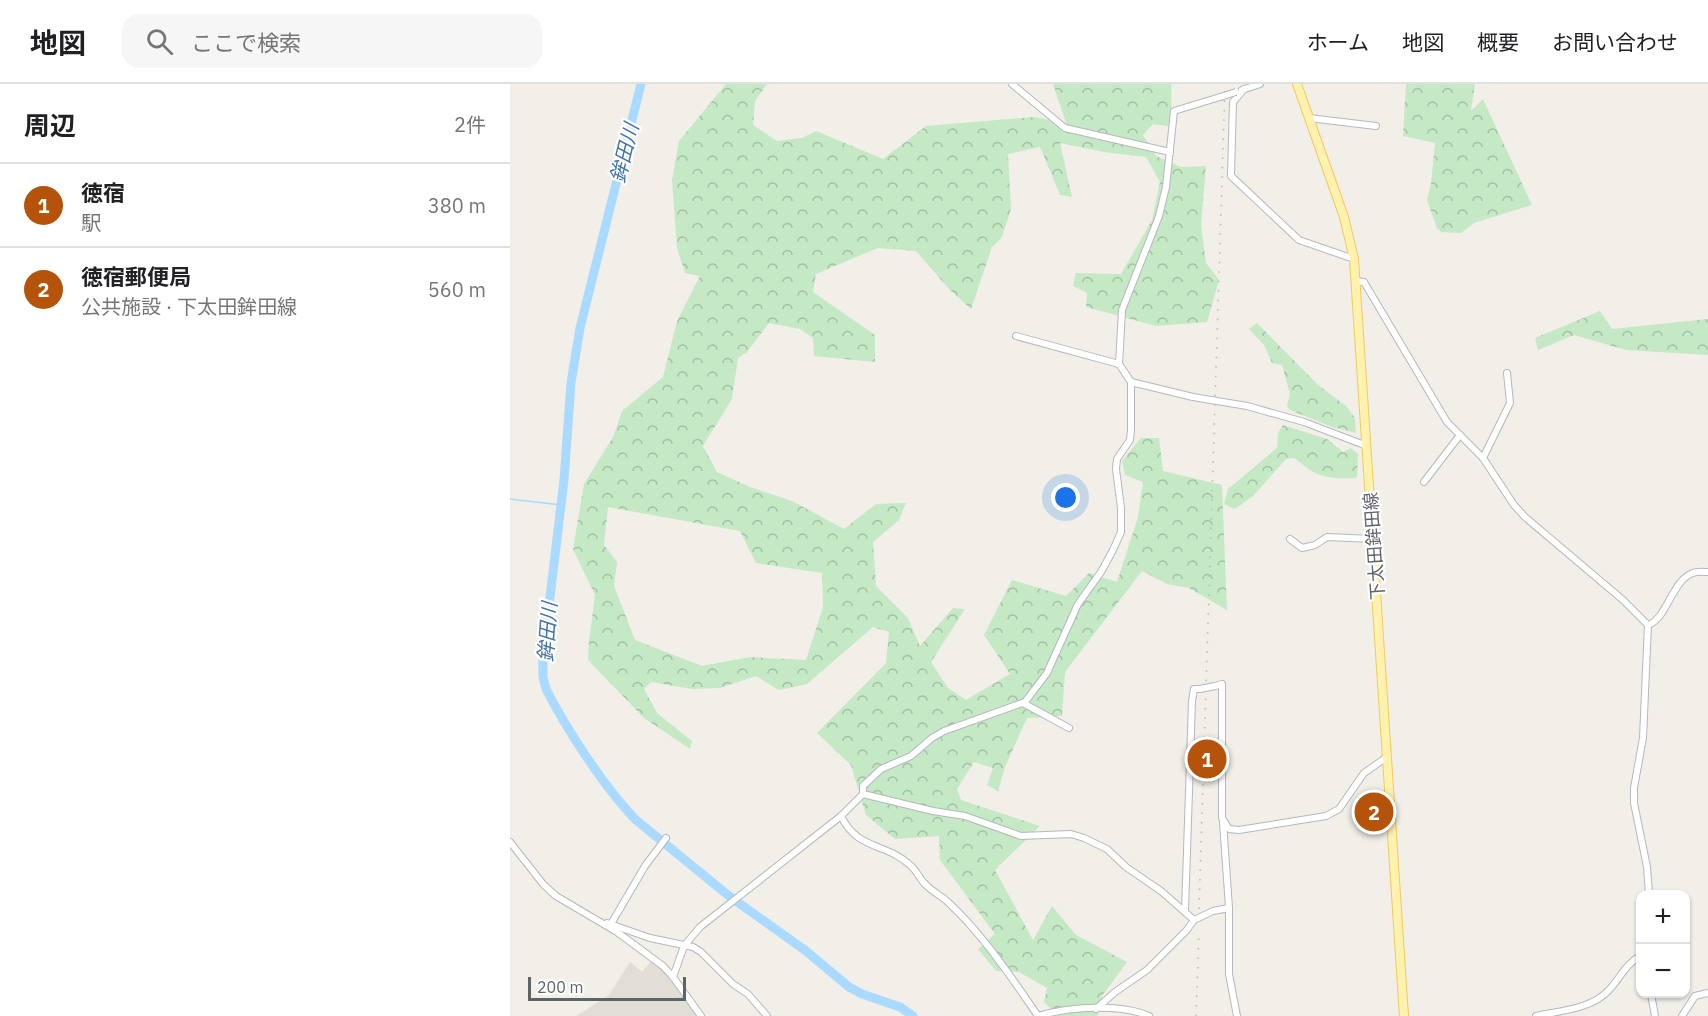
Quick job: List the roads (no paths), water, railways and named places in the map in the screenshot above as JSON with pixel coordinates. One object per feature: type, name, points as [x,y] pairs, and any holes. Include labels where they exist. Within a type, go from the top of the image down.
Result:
[{"type":"main road","name":"下太田鉾田線","points":[[1297,84],[1344,217],[1354,259],[1404,1016]]},
{"type":"street","points":[[1012,84],[1065,128],[1170,152]]},
{"type":"street","points":[[673,977],[684,946],[700,927],[841,816],[863,794],[863,786],[873,775],[911,756],[932,738],[978,718],[1023,703],[1047,672],[1078,604],[1101,572],[1121,532],[1121,508],[1116,469],[1117,459],[1130,440],[1131,382],[1119,364],[1122,310],[1159,216],[1166,187],[1174,111],[1260,84]]},
{"type":"street","points":[[1244,89],[1233,102],[1231,176],[1299,240],[1354,259]]},
{"type":"street","points":[[1309,118],[1376,126]]},
{"type":"street","points":[[1356,281],[1364,282],[1447,422],[1483,458],[1507,496],[1524,517],[1623,600],[1648,625],[1643,738],[1634,788],[1634,803],[1647,867],[1648,890]]},
{"type":"street","points":[[1016,336],[1119,364]]},
{"type":"street","points":[[1483,458],[1510,403],[1507,373]]},
{"type":"street","points":[[1131,382],[1193,397],[1247,406],[1304,422],[1367,446]]},
{"type":"street","points":[[1424,482],[1460,435]]},
{"type":"street","points":[[1290,539],[1302,548],[1315,545],[1327,537],[1373,539]]},
{"type":"street","points":[[1648,625],[1658,618],[1684,580],[1693,573],[1708,572]]},
{"type":"street","points":[[1185,911],[1192,701],[1194,689],[1222,684],[1222,818],[1229,908],[1229,974],[1237,1016]]},
{"type":"street","points":[[1023,703],[1069,728]]},
{"type":"street","points":[[1222,818],[1230,829],[1239,830],[1326,816],[1339,809],[1364,773],[1387,757]]},
{"type":"street","points":[[863,794],[933,811],[965,816],[1021,836],[1071,834],[1084,838],[1107,849],[1126,867],[1161,891],[1194,920]]},
{"type":"street","points":[[841,816],[847,830],[857,838],[892,852],[908,862],[924,883],[949,903],[984,941],[1038,1016],[1096,1009],[1125,1009],[1149,1016]]},
{"type":"street","points":[[611,924],[623,900],[666,838]]},
{"type":"street","points":[[510,842],[556,896],[652,956],[673,977],[701,1016]]},
{"type":"street","points":[[1096,1009],[1115,992],[1147,970],[1194,920],[1213,911],[1229,908]]},
{"type":"street","points":[[594,918],[651,938],[693,947],[733,984],[748,994],[767,1016]]},
{"type":"street","points":[[1536,1016],[1596,1001],[1608,992],[1636,959]]},
{"type":"street","points":[[1682,1016],[1695,996],[1708,993]]},
{"type":"street","points":[[1652,998],[1655,1016]]},
{"type":"waterway","name":"鉾田川","points":[[641,84],[580,328],[571,383],[564,480],[543,656],[543,677],[546,689],[587,757],[611,791],[636,820],[729,896],[806,951],[849,987],[900,1007],[913,1016]]},
{"type":"waterway","points":[[510,499],[561,505]]},
{"type":"railway","points":[[1199,909],[1225,84]]},
{"type":"railway","points":[[1196,1016],[1199,931]]},
{"type":"place","name":"徳宿","points":[[1207,759]]},
{"type":"place","name":"徳宿郵便局","points":[[1374,812]]}]
